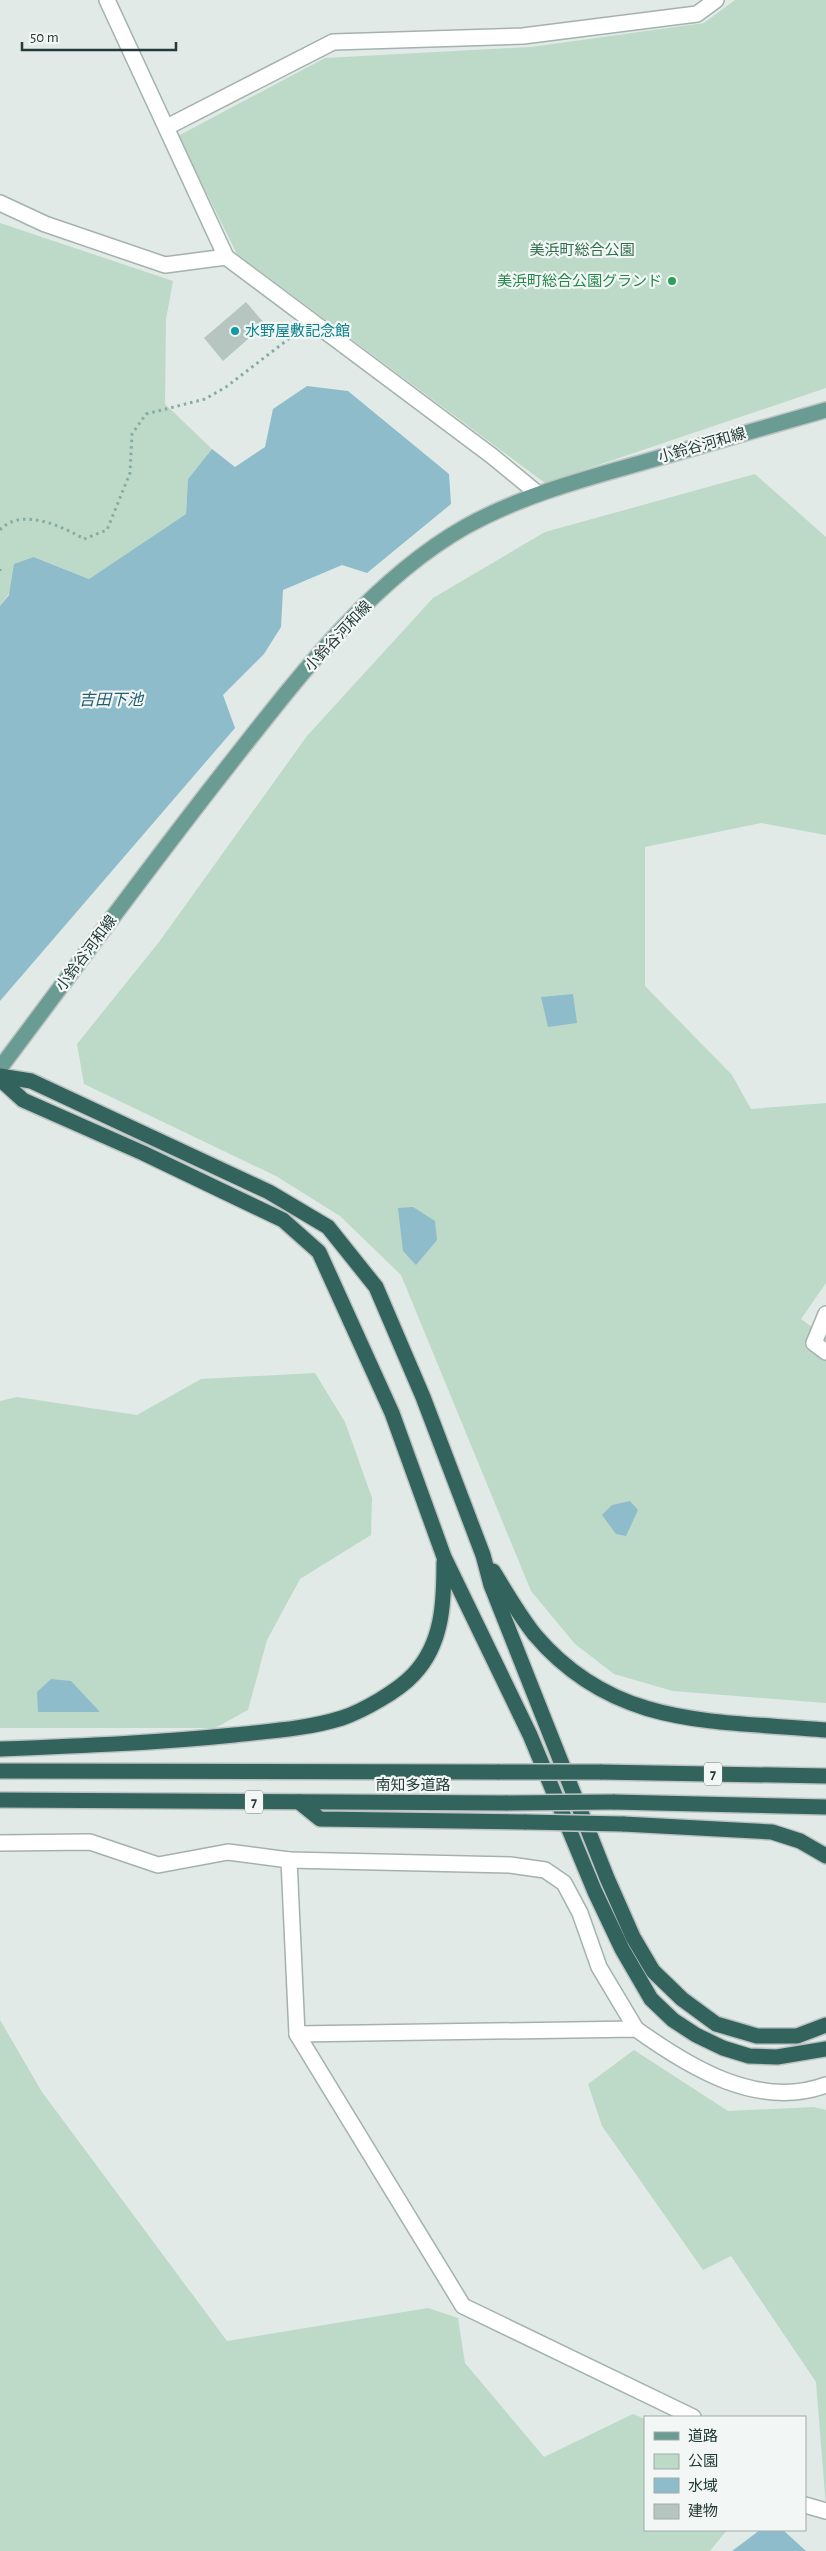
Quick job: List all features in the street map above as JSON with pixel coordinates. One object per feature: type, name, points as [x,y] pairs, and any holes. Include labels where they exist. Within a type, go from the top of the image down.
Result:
[{"type":"highway","points":[[0,1077],[31,1081],[269,1192],[328,1227],[376,1287],[423,1397],[483,1555],[491,1585],[603,1869],[633,1937],[653,1970],[682,2000],[716,2024],[757,2036],[797,2036],[826,2025]]},
{"type":"highway","points":[[0,1077],[24,1100],[152,1157],[283,1220],[319,1252],[392,1413],[444,1557],[530,1734],[595,1892],[622,1949],[651,1999],[673,2020],[696,2035],[723,2048],[749,2056],[777,2057],[826,2049]]},
{"type":"highway","points":[[483,1555],[536,1635],[571,1670],[609,1696],[652,1711],[690,1720],[826,1730]]},
{"type":"highway","points":[[0,1749],[165,1742],[295,1729],[343,1718],[384,1697],[413,1675],[437,1639],[444,1601],[444,1557]]},
{"type":"highway","name":"南知多道路","points":[[0,1771],[600,1772],[826,1776]]},
{"type":"highway","name":"南知多道路","points":[[0,1800],[613,1802],[826,1807]]},
{"type":"highway","points":[[299,1802],[320,1819],[623,1824],[772,1832],[800,1841],[826,1856]]},
{"type":"main road","name":"小鈴谷河和線","points":[[0,1068],[244,746],[312,664],[368,602],[414,561],[464,527],[537,493],[826,410]]},
{"type":"street","points":[[107,0],[226,257],[492,456],[537,493]]},
{"type":"street","points":[[167,127],[333,42],[523,36],[697,14],[716,0]]},
{"type":"street","points":[[0,203],[45,224],[165,265],[226,257]]},
{"type":"street","points":[[826,1314],[814,1343],[826,1352]]},
{"type":"street","points":[[0,1843],[90,1842],[158,1865],[228,1852],[289,1860],[510,1865],[545,1870],[564,1884],[580,1913],[599,1967],[636,2029],[672,2054],[739,2086],[777,2093],[826,2085]]},
{"type":"street","points":[[289,1860],[297,2034],[463,2306],[691,2416]]},
{"type":"street","points":[[297,2034],[636,2029]]},
{"type":"street","points":[[806,2505],[826,2511]]},
{"type":"path","points":[[0,530],[26,518],[62,526],[84,538],[107,530],[130,473],[132,434],[146,414],[205,399],[226,387],[307,325]]},
{"type":"green space","name":"美浜町総合公園","points":[[735,0],[826,0],[826,388],[545,483],[237,254],[178,136],[325,58],[531,47],[704,23]]},
{"type":"green space","points":[[0,223],[173,281],[166,319],[165,404],[212,449],[188,479],[186,514],[89,579],[35,557],[0,606]]},
{"type":"green space","points":[[755,474],[826,537],[826,835],[761,823],[645,847],[645,986],[732,1075],[751,1109],[826,1103],[826,1283],[801,1319],[826,1337],[826,1703],[673,1691],[614,1674],[575,1644],[531,1591],[401,1275],[340,1216],[276,1176],[84,1084],[77,1044],[159,942],[307,736],[433,598],[545,532]]},
{"type":"green space","points":[[315,1373],[345,1422],[372,1498],[371,1535],[300,1579],[267,1640],[248,1710],[215,1728],[0,1728],[0,1401],[17,1397],[137,1415],[201,1379]]},
{"type":"green space","points":[[0,2020],[42,2092],[227,2341],[428,2308],[458,2318],[465,2363],[544,2457],[633,2414],[644,2419],[644,2531],[726,2531],[710,2551],[0,2551]]},
{"type":"green space","points":[[634,2050],[728,2111],[814,2107],[826,2110],[826,2507],[816,2382],[731,2256],[703,2270],[602,2126],[588,2084]]},
{"type":"water","name":"吉田下池","points":[[307,386],[348,391],[449,474],[451,504],[367,573],[342,565],[283,590],[281,627],[264,654],[223,695],[235,728],[0,1001],[0,606],[9,595],[14,564],[34,557],[89,579],[186,514],[188,479],[212,449],[235,467],[265,447],[273,409]]},
{"type":"water","points":[[573,994],[577,1023],[548,1027],[541,997]]},
{"type":"water","points":[[413,1207],[435,1221],[437,1240],[416,1265],[403,1251],[398,1208]]},
{"type":"water","points":[[630,1501],[638,1510],[626,1536],[616,1534],[602,1515],[612,1505]]},
{"type":"water","points":[[51,1679],[71,1681],[100,1712],[38,1712],[37,1692]]},
{"type":"water","points":[[759,2531],[784,2531],[806,2551],[732,2551]]},
{"type":"building","name":"水野屋敷記念館","points":[[246,302],[265,324],[223,361],[204,338]]},
{"type":"place","name":"美浜町総合公園グランド","points":[[672,281]]},
{"type":"place","name":"水野屋敷記念館","points":[[235,331]]}]
